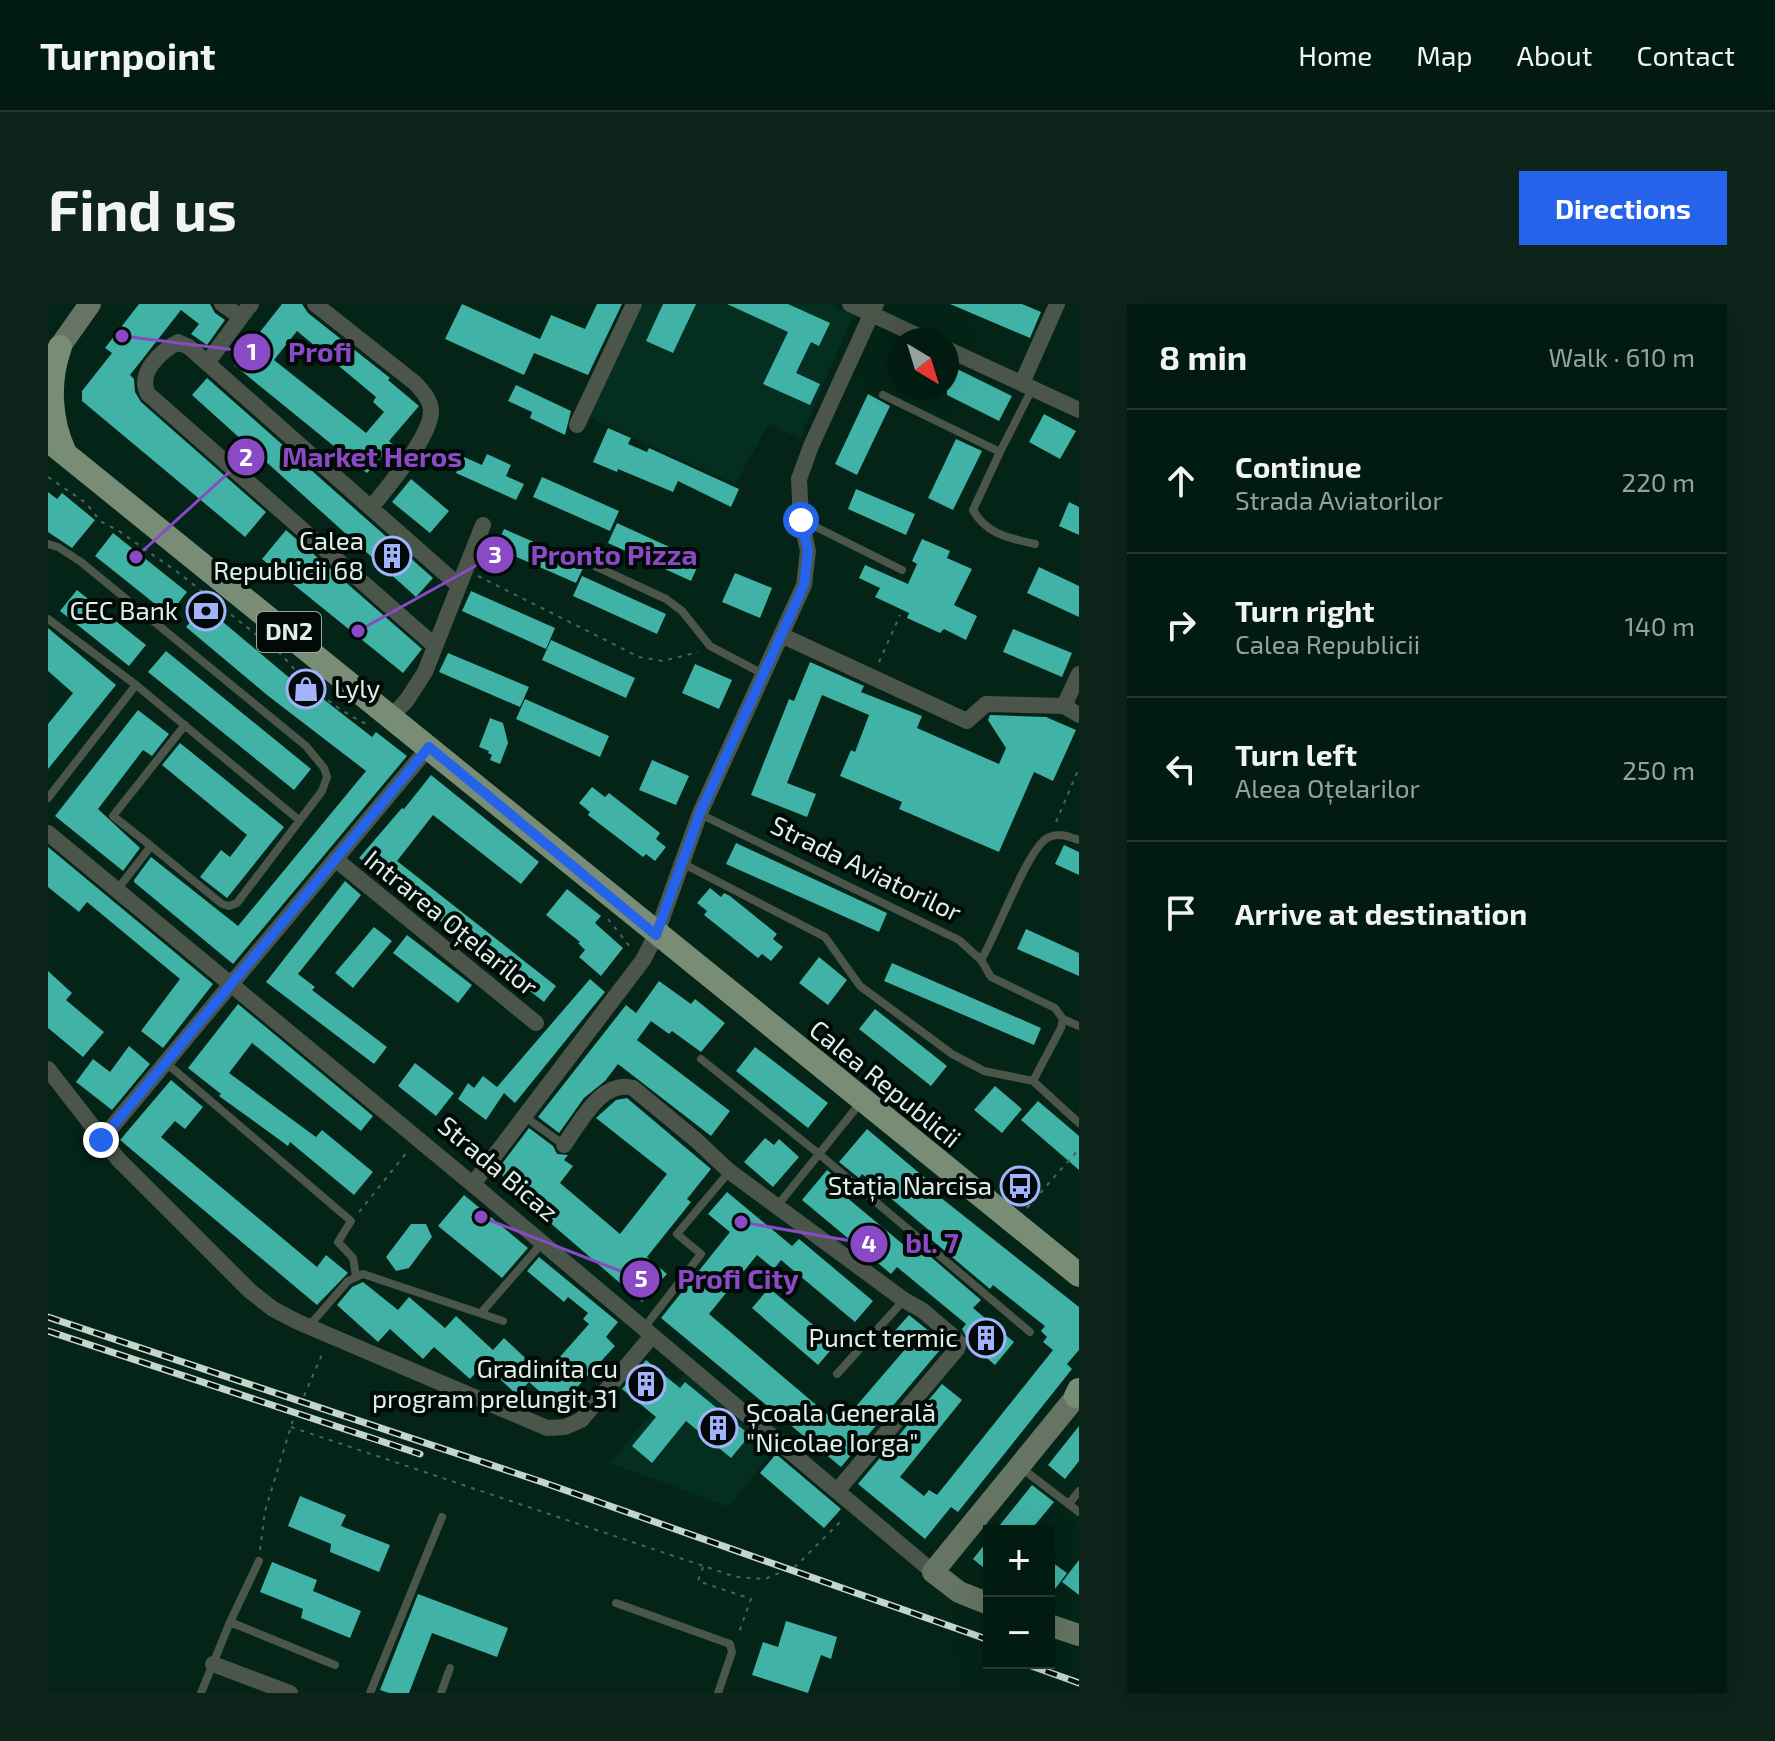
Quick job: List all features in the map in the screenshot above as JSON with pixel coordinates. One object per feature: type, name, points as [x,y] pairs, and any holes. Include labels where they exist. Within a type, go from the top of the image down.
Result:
[{"type":"main road","points":[[52,354],[49,384],[54,450]]},
{"type":"main road","name":"Calea Republicii","points":[[54,450],[385,722],[429,747],[656,935],[1072,1267]]},
{"type":"street","points":[[52,354],[90,304]]},
{"type":"street","points":[[207,363],[246,310],[222,304]]},
{"type":"street","points":[[315,304],[415,383],[427,396],[431,409],[430,422],[423,436],[371,508]]},
{"type":"street","points":[[577,425],[634,304]]},
{"type":"street","points":[[850,304],[873,309],[906,328]]},
{"type":"street","points":[[1027,386],[1057,304]]},
{"type":"street","points":[[473,1184],[643,960],[656,935],[700,813],[804,585],[808,551],[801,520],[799,479],[873,309]]},
{"type":"street","points":[[435,646],[148,394],[143,385],[145,374],[157,359],[178,342],[189,347],[371,508],[461,577]]},
{"type":"street","points":[[959,355],[1079,410]]},
{"type":"street","points":[[385,722],[407,700],[425,672],[483,525]]},
{"type":"street","points":[[781,635],[967,721],[986,704],[1064,706],[1079,715]]},
{"type":"street","points":[[1064,706],[1079,674]]},
{"type":"street","points":[[101,1140],[429,747]]},
{"type":"street","name":"Strada Bicaz","points":[[48,833],[418,1138],[933,1572],[959,1592],[983,1602]]},
{"type":"street","name":"Intrarea Oțelarilor","points":[[335,859],[536,1023]]},
{"type":"street","points":[[48,1069],[101,1140],[250,1291],[273,1309],[309,1327],[547,1428],[565,1427],[581,1420],[647,1332]]},
{"type":"street","points":[[564,1145],[607,1090],[622,1085],[633,1088],[729,1171],[904,1300],[922,1310],[959,1343],[837,1491]]},
{"type":"street","points":[[933,1572],[1078,1393]]},
{"type":"street","points":[[1055,1627],[1079,1635]]},
{"type":"street","points":[[213,1664],[290,1693]]},
{"type":"lane","points":[[1027,386],[973,510],[980,523],[999,536],[1035,544]]},
{"type":"lane","points":[[883,395],[1000,452]]},
{"type":"lane","points":[[801,520],[902,570]]},
{"type":"lane","points":[[48,544],[81,562],[306,746],[324,768],[326,785],[244,894],[229,906],[213,897],[113,816],[185,725]]},
{"type":"lane","points":[[595,566],[666,599],[682,611],[710,646],[763,674]]},
{"type":"lane","points":[[48,619],[136,685],[299,820]]},
{"type":"lane","points":[[48,798],[136,685]]},
{"type":"lane","name":"Strada Aviatorilor","points":[[700,813],[959,940],[981,960],[991,977],[1055,1008],[1063,1019],[1079,1026]]},
{"type":"lane","points":[[981,960],[1040,843],[1050,836],[1065,835],[1079,840]]},
{"type":"lane","points":[[116,890],[151,846]]},
{"type":"lane","points":[[682,863],[825,937],[860,986],[952,1054],[984,1071],[1033,1081],[1079,1123]]},
{"type":"lane","points":[[1033,1081],[1063,1019]]},
{"type":"lane","points":[[701,1059],[1030,1332]]},
{"type":"lane","points":[[165,1062],[351,1221],[338,1242],[353,1258],[356,1276]]},
{"type":"lane","points":[[776,1207],[862,1101]]},
{"type":"lane","points":[[523,1116],[564,1145]]},
{"type":"lane","points":[[647,1332],[701,1254],[677,1234],[729,1171]]},
{"type":"lane","points":[[481,1313],[542,1242]]},
{"type":"lane","points":[[309,1327],[356,1276],[363,1274],[503,1321]]},
{"type":"lane","points":[[837,1374],[904,1300]]},
{"type":"lane","points":[[1019,1466],[1079,1512]]},
{"type":"lane","points":[[1069,1504],[1079,1491]]},
{"type":"lane","points":[[370,1693],[442,1517]]},
{"type":"lane","points":[[201,1693],[259,1561]]},
{"type":"lane","points":[[616,1603],[730,1644],[732,1652],[718,1693]]},
{"type":"lane","points":[[230,1622],[335,1665]]},
{"type":"lane","points":[[441,1693],[450,1668]]},
{"type":"path","points":[[48,477],[86,503],[100,521],[145,549],[203,592],[282,655],[294,672],[350,717],[385,722]]},
{"type":"path","points":[[461,577],[639,657],[663,661],[690,656],[710,646]]},
{"type":"path","points":[[872,678],[900,615]]},
{"type":"path","points":[[1050,836],[1079,768]]},
{"type":"path","points":[[608,918],[643,960]]},
{"type":"path","points":[[351,1221],[418,1138]]},
{"type":"path","points":[[1014,1223],[1079,1149]]},
{"type":"path","points":[[304,1396],[330,1336]]},
{"type":"path","points":[[259,1561],[265,1511],[293,1420]]},
{"type":"path","points":[[291,1427],[736,1577],[765,1579],[796,1566],[855,1506]]},
{"type":"path","points":[[703,1566],[698,1581],[751,1599],[732,1652]]},
{"type":"shaded area","points":[[643,304],[830,304],[853,315],[800,439],[769,424],[735,484],[588,417]]},
{"type":"shaded area","points":[[684,1373],[776,1448],[729,1507],[610,1463]]},
{"type":"building","points":[[139,304],[210,304],[215,313],[225,320],[207,345],[191,334],[199,324],[181,310],[130,375],[141,402],[266,512],[245,537],[82,401],[82,391],[112,353],[105,348]]},
{"type":"building","points":[[282,304],[302,304],[308,313],[390,378],[388,380],[419,406],[389,441],[393,445],[367,473],[234,365]],"holes":[[[297,331],[376,397],[373,402],[384,412],[366,433],[274,360]]]},
{"type":"building","points":[[462,304],[540,339],[551,315],[585,329],[597,304],[622,304],[588,375],[534,353],[524,375],[445,339]]},
{"type":"building","points":[[663,304],[696,304],[673,353],[646,341]]},
{"type":"building","points":[[727,304],[788,304],[830,323],[819,346],[811,342],[796,373],[820,384],[810,405],[763,384],[788,332]]},
{"type":"building","points":[[950,304],[1022,304],[1041,312],[1030,338]]},
{"type":"building","points":[[959,370],[1012,396],[999,421],[957,400]]},
{"type":"building","points":[[207,378],[433,578],[416,597],[192,395]]},
{"type":"building","points":[[516,385],[571,411],[565,435],[530,418],[532,412],[508,401]]},
{"type":"building","points":[[868,394],[890,406],[857,475],[835,464]]},
{"type":"building","points":[[1044,414],[1076,431],[1060,459],[1029,442]]},
{"type":"building","points":[[608,428],[631,438],[628,444],[647,452],[649,448],[739,489],[731,507],[678,481],[673,492],[593,462]]},
{"type":"building","points":[[956,439],[982,451],[953,510],[928,498]]},
{"type":"building","points":[[487,454],[511,465],[506,476],[524,484],[516,500],[456,473],[464,457],[482,465]]},
{"type":"building","points":[[542,477],[619,511],[610,531],[533,497]]},
{"type":"building","points":[[411,479],[449,511],[430,533],[392,502]]},
{"type":"building","points":[[856,489],[915,514],[906,535],[848,509]]},
{"type":"building","points":[[48,492],[57,499],[62,493],[95,520],[72,548],[48,532]]},
{"type":"building","points":[[1069,502],[1079,507],[1079,535],[1059,526]]},
{"type":"building","points":[[617,523],[700,561],[691,581],[608,543]]},
{"type":"building","points":[[504,529],[585,564],[576,583],[496,548]]},
{"type":"building","points":[[286,530],[422,649],[403,673],[262,559]]},
{"type":"building","points":[[113,533],[187,592],[169,615],[95,556]]},
{"type":"building","points":[[922,539],[950,551],[947,558],[972,569],[954,605],[977,616],[966,640],[944,629],[940,633],[907,618],[909,613],[875,597],[880,588],[859,578],[865,565],[908,584],[917,564],[912,561]]},
{"type":"building","points":[[1039,567],[1079,586],[1079,617],[1027,593]]},
{"type":"building","points":[[735,573],[772,588],[760,618],[722,602]]},
{"type":"building","points":[[582,576],[666,614],[657,634],[573,596]]},
{"type":"building","points":[[77,590],[146,645],[129,666],[60,611]]},
{"type":"building","points":[[471,591],[555,628],[546,649],[462,611]]},
{"type":"building","points":[[204,606],[292,680],[295,677],[372,737],[376,732],[407,756],[233,964],[134,880],[151,857],[238,926],[366,771],[267,695],[186,627]]},
{"type":"building","points":[[48,628],[116,685],[48,769],[48,724],[73,693],[48,671]]},
{"type":"building","points":[[1013,629],[1072,653],[1062,677],[1003,652]]},
{"type":"building","points":[[551,640],[635,678],[626,698],[542,660]]},
{"type":"building","points":[[166,651],[311,769],[294,790],[148,672]]},
{"type":"building","points":[[448,653],[529,687],[520,707],[439,672]]},
{"type":"building","points":[[810,662],[864,686],[861,692],[922,716],[917,728],[999,764],[1006,748],[988,720],[990,715],[1046,717],[1076,730],[1053,781],[1034,772],[999,852],[899,809],[902,802],[840,776],[851,750],[855,752],[869,715],[822,695],[787,783],[816,794],[807,817],[751,795],[789,699],[794,701]]},
{"type":"building","points":[[695,664],[732,680],[719,709],[682,693]]},
{"type":"building","points":[[525,699],[609,736],[600,757],[516,719]]},
{"type":"building","points":[[138,710],[169,734],[152,756],[143,750],[98,809],[140,848],[123,871],[55,816]]},
{"type":"building","points":[[490,718],[503,723],[508,743],[500,764],[490,760],[492,755],[489,751],[479,747]]},
{"type":"building","points":[[180,743],[284,827],[227,898],[200,877],[221,850],[230,857],[247,835],[162,765]]},
{"type":"building","points":[[652,760],[689,776],[676,805],[639,790]]},
{"type":"building","points":[[431,775],[539,862],[521,884],[433,815],[397,861],[556,986],[544,1002],[359,858]]},
{"type":"building","points":[[592,787],[605,797],[609,793],[660,833],[656,839],[666,847],[655,861],[646,854],[643,857],[588,815],[590,812],[579,803]]},
{"type":"building","points":[[736,843],[887,913],[879,932],[726,864]]},
{"type":"building","points":[[1064,845],[1079,852],[1079,875],[1055,864]]},
{"type":"building","points":[[48,847],[213,984],[163,1048],[141,1031],[180,979],[87,902],[79,912],[48,887]]},
{"type":"building","points":[[345,881],[361,895],[298,974],[315,987],[312,990],[387,1047],[374,1064],[266,982]]},
{"type":"building","points":[[710,888],[721,897],[724,893],[730,896],[777,934],[773,939],[783,947],[771,961],[762,954],[758,958],[704,915],[707,911],[697,903]]},
{"type":"building","points":[[567,889],[601,916],[595,923],[623,948],[601,976],[579,957],[585,950],[580,942],[546,915]]},
{"type":"building","points":[[374,927],[392,941],[353,988],[335,973]]},
{"type":"building","points":[[1026,929],[1079,953],[1079,976],[1017,949]]},
{"type":"building","points":[[407,935],[472,985],[458,1003],[393,953]]},
{"type":"building","points":[[819,957],[847,980],[828,1005],[799,983]]},
{"type":"building","points":[[892,963],[1041,1028],[1034,1045],[884,981]]},
{"type":"building","points":[[48,971],[72,993],[66,1000],[104,1032],[83,1057],[48,1028]]},
{"type":"building","points":[[590,979],[605,992],[515,1103],[504,1093],[486,1120],[458,1099],[468,1083],[474,1088],[483,1076],[497,1087]]},
{"type":"building","points":[[659,981],[691,1004],[695,999],[725,1023],[701,1052],[672,1031],[669,1034],[651,1021],[637,1040],[730,1111],[711,1136],[618,1064],[605,1081],[584,1098],[559,1133],[538,1117],[626,1005],[636,1013]]},
{"type":"building","points":[[238,1004],[373,1116],[361,1131],[252,1043],[229,1073],[316,1137],[322,1130],[373,1172],[354,1195],[290,1142],[288,1146],[219,1096],[221,1094],[188,1068]]},
{"type":"building","points":[[875,1009],[947,1066],[931,1086],[859,1029]]},
{"type":"building","points":[[129,1046],[150,1064],[112,1110],[76,1082],[93,1059],[110,1072]]},
{"type":"building","points":[[755,1047],[828,1103],[808,1128],[736,1071]]},
{"type":"building","points":[[415,1063],[454,1093],[436,1116],[398,1086]]},
{"type":"building","points":[[171,1080],[203,1107],[185,1129],[175,1121],[161,1137],[317,1267],[326,1255],[348,1273],[317,1305],[120,1140]]},
{"type":"building","points":[[995,1086],[1022,1109],[1002,1133],[974,1110]]},
{"type":"building","points":[[627,1098],[711,1169],[687,1199],[691,1202],[647,1257],[667,1274],[642,1302],[504,1183],[501,1165],[529,1128],[553,1146],[557,1154],[568,1155],[564,1160],[573,1166],[560,1183],[620,1234],[667,1174],[596,1118],[616,1100]]},
{"type":"building","points":[[1038,1101],[1079,1136],[1079,1170],[1021,1120]]},
{"type":"building","points":[[867,1129],[943,1193],[940,1197],[1079,1307],[1079,1350],[1067,1364],[1072,1369],[958,1512],[951,1507],[925,1539],[858,1484],[942,1384],[962,1400],[900,1477],[924,1496],[929,1490],[937,1495],[1053,1350],[1043,1342],[1047,1337],[1041,1331],[1045,1326],[993,1285],[990,1289],[927,1236],[931,1232],[862,1174],[859,1178],[839,1162]]},
{"type":"building","points":[[765,1138],[774,1145],[779,1139],[799,1157],[773,1187],[744,1162]]},
{"type":"building","points":[[827,1170],[850,1189],[845,1196],[911,1251],[917,1245],[981,1300],[973,1308],[1014,1342],[995,1365],[970,1344],[962,1329],[966,1324],[897,1267],[891,1274],[802,1200]]},
{"type":"building","points":[[727,1192],[792,1246],[799,1239],[873,1301],[855,1322],[781,1260],[774,1269],[757,1255],[709,1314],[840,1425],[907,1347],[892,1334],[909,1315],[945,1344],[841,1467],[661,1318],[730,1232],[708,1214]]},
{"type":"building","points":[[464,1195],[528,1248],[502,1278],[438,1226]]},
{"type":"building","points":[[411,1224],[426,1224],[432,1237],[409,1268],[396,1271],[386,1257]]},
{"type":"building","points":[[539,1257],[618,1322],[606,1337],[615,1346],[558,1408],[529,1382],[517,1395],[484,1364],[470,1379],[434,1347],[423,1359],[390,1329],[378,1342],[337,1305],[352,1287],[363,1282],[398,1310],[409,1297],[445,1328],[456,1316],[493,1350],[504,1338],[537,1369],[544,1361],[551,1367],[589,1324],[583,1319],[588,1313],[568,1297],[564,1302],[527,1271]]},
{"type":"building","points":[[769,1288],[836,1344],[818,1365],[752,1308]]},
{"type":"building","name":"Școala Generală \"Nicolae Iorga\"","points":[[646,1360],[680,1388],[685,1382],[750,1435],[731,1458],[686,1421],[652,1463],[632,1446],[656,1417],[622,1389]]},
{"type":"building","points":[[1079,1426],[1079,1461],[1065,1479],[1048,1465]]},
{"type":"building","points":[[776,1454],[841,1509],[824,1528],[760,1473]]},
{"type":"building","points":[[1032,1485],[1054,1502],[1035,1525],[1000,1525]]},
{"type":"building","points":[[300,1496],[346,1515],[341,1526],[390,1545],[379,1572],[330,1552],[331,1544],[288,1526]]},
{"type":"building","points":[[983,1546],[983,1567],[973,1559]]},
{"type":"building","points":[[1079,1560],[1079,1595],[1062,1582]]},
{"type":"building","points":[[272,1562],[317,1580],[313,1591],[361,1611],[350,1638],[301,1618],[303,1609],[260,1592]]},
{"type":"building","points":[[1055,1564],[1067,1573],[1055,1589]]},
{"type":"building","points":[[418,1594],[508,1628],[497,1657],[432,1633],[409,1693],[380,1690]]},
{"type":"building","points":[[786,1621],[837,1637],[831,1659],[821,1655],[808,1693],[752,1675],[763,1642],[778,1647]]},
{"type":"railway","points":[[48,1317],[542,1482],[983,1638]]},
{"type":"railway","points":[[48,1331],[420,1454]]},
{"type":"railway","points":[[1040,1669],[1079,1683]]},
{"type":"place","name":"Profi","points":[[122,336]]},
{"type":"place","name":"Calea Republicii 68","points":[[392,556]]},
{"type":"place","name":"Market Heros","points":[[136,557]]},
{"type":"place","name":"CEC Bank","points":[[206,611]]},
{"type":"place","name":"Pronto Pizza","points":[[358,631]]},
{"type":"place","name":"Lyly","points":[[306,689]]},
{"type":"place","name":"Stația Narcisa","points":[[1020,1186]]},
{"type":"place","name":"Profi City","points":[[481,1217]]},
{"type":"place","name":"bl. 7","points":[[741,1222]]},
{"type":"place","name":"Punct termic","points":[[986,1338]]},
{"type":"place","name":"Gradinita cu program prelungit 31","points":[[646,1384]]},
{"type":"place","name":"Școala Generală \"Nicolae Iorga\"","points":[[718,1428]]},
{"type":"route","points":[[101,1140],[429,747],[656,935],[700,813],[804,585],[808,551],[801,520]]}]
